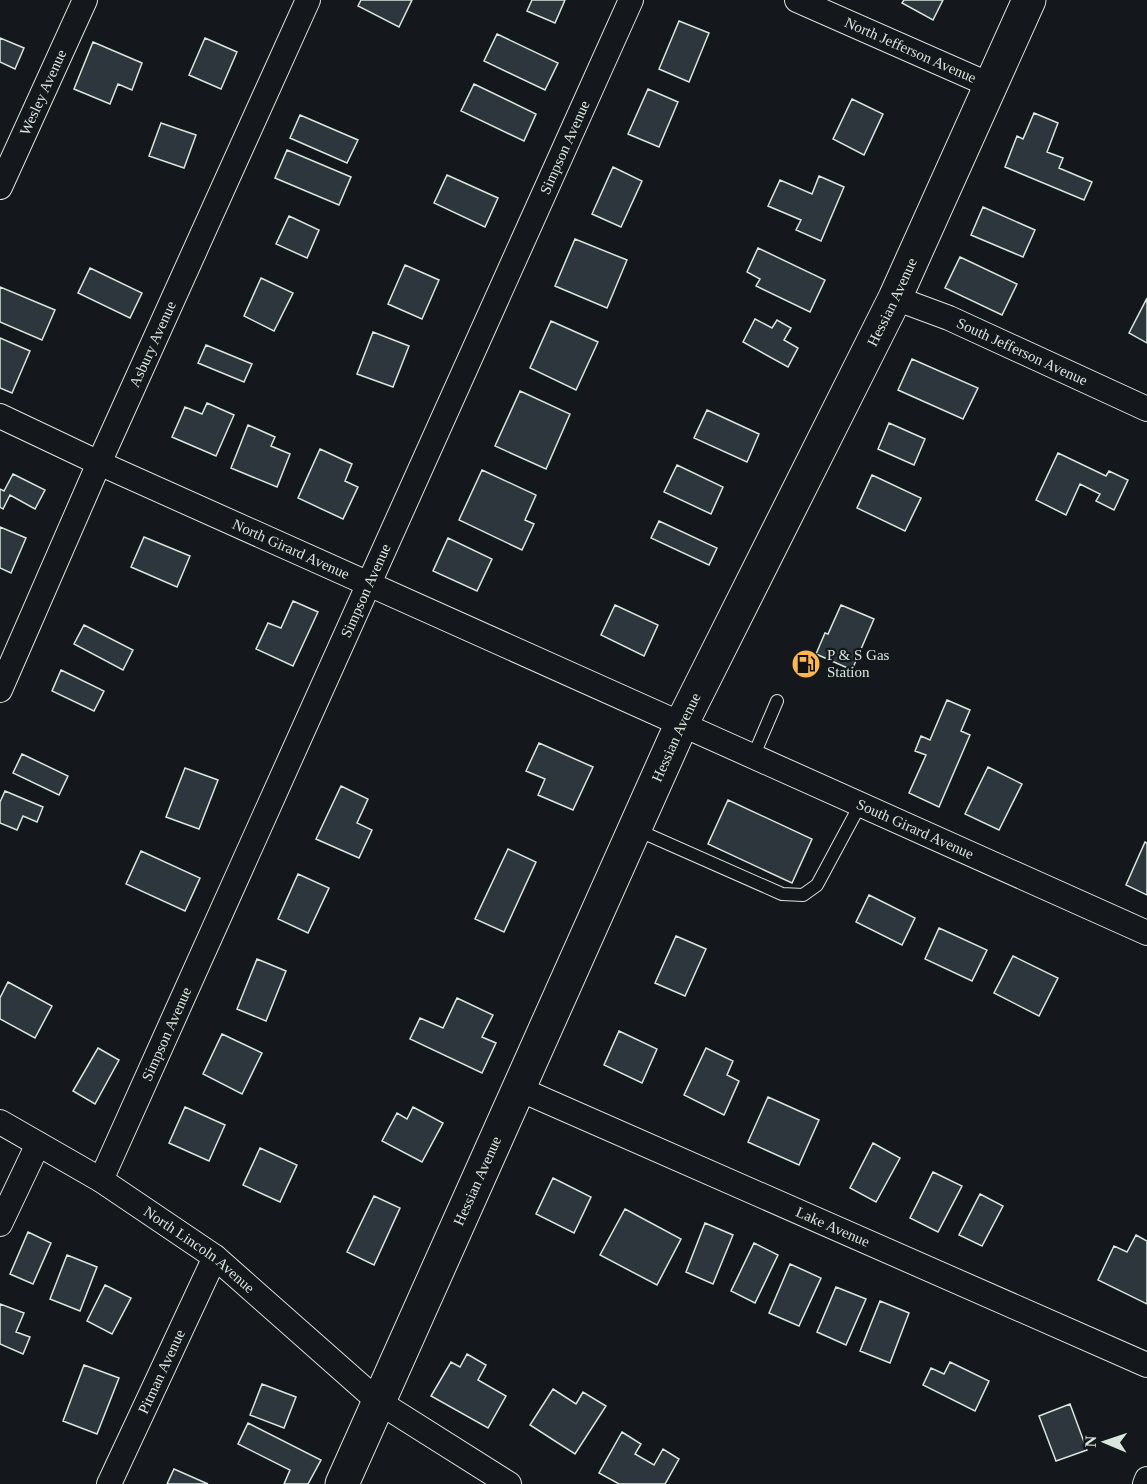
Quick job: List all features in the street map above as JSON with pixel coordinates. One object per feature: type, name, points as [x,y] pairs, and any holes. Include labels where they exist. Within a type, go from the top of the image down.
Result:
[{"type":"main road","name":"Hessian Avenue","points":[[342,1484],[681,725],[895,298],[1029,0]]},
{"type":"street","name":"Wesley Avenue","points":[[0,187],[85,0]]},
{"type":"street","name":"Asbury Avenue","points":[[0,690],[99,463],[308,0]]},
{"type":"street","name":"Simpson Avenue","points":[[101,1180],[631,0]]},
{"type":"street","name":"North Jefferson Avenue","points":[[797,0],[992,86]]},
{"type":"street","name":"South Jefferson Avenue","points":[[895,298],[949,318],[1147,409]]},
{"type":"street","name":"North Girard Avenue","points":[[0,416],[99,463],[368,582],[681,725]]},
{"type":"street","name":"South Girard Avenue","points":[[681,725],[1147,933]]},
{"type":"street","name":"Lake Avenue","points":[[517,1088],[1147,1365]]},
{"type":"street","name":"North Lincoln Avenue","points":[[0,1122],[101,1180],[215,1257],[379,1402],[508,1484]]},
{"type":"street","points":[[0,1224],[38,1144]]},
{"type":"street","name":"Pitman Avenue","points":[[109,1484],[215,1257]]},
{"type":"street","points":[[1145,1484],[1147,1479]]},
{"type":"lane","points":[[753,757],[777,701]]},
{"type":"lane","points":[[634,828],[782,894],[803,895],[817,885],[860,805]]},
{"type":"building","points":[[361,0],[412,0],[399,27],[358,6]]},
{"type":"building","points":[[532,0],[565,0],[555,23],[527,11]]},
{"type":"building","points":[[904,0],[943,0],[933,20],[902,3]]},
{"type":"building","points":[[679,21],[709,33],[689,82],[659,69]]},
{"type":"building","points":[[497,34],[558,63],[545,90],[484,61]]},
{"type":"building","points":[[0,38],[24,48],[15,69],[0,62]]},
{"type":"building","points":[[205,38],[237,52],[221,89],[189,75]]},
{"type":"building","points":[[93,42],[142,63],[132,90],[118,84],[110,104],[74,89]]},
{"type":"building","points":[[474,84],[536,114],[524,141],[461,111]]},
{"type":"building","points":[[648,89],[678,102],[659,147],[628,134]]},
{"type":"building","points":[[852,99],[883,114],[864,155],[833,139]]},
{"type":"building","points":[[1034,113],[1058,123],[1047,152],[1063,158],[1059,168],[1092,182],[1084,200],[1005,167],[1017,136],[1023,139]]},
{"type":"building","points":[[300,115],[358,140],[347,163],[290,138]]},
{"type":"building","points":[[161,123],[196,135],[184,168],[149,156]]},
{"type":"building","points":[[287,150],[351,177],[339,205],[275,178]]},
{"type":"building","points":[[613,167],[642,181],[621,227],[592,214]]},
{"type":"building","points":[[447,175],[498,198],[485,227],[434,203]]},
{"type":"building","points":[[819,176],[844,187],[821,241],[796,230],[801,220],[768,206],[780,180],[812,194]]},
{"type":"building","points":[[983,207],[1035,230],[1023,257],[971,235]]},
{"type":"building","points":[[289,216],[319,230],[307,258],[276,244]]},
{"type":"building","points":[[575,239],[627,260],[607,308],[555,286]]},
{"type":"building","points":[[758,248],[825,280],[810,312],[756,286],[760,279],[747,272]]},
{"type":"building","points":[[960,257],[1017,284],[1002,315],[945,288]]},
{"type":"building","points":[[405,265],[439,280],[422,319],[388,304]]},
{"type":"building","points":[[90,268],[142,293],[130,318],[78,293]]},
{"type":"building","points":[[261,278],[293,293],[274,331],[244,316]]},
{"type":"building","points":[[0,287],[55,310],[42,340],[0,322]]},
{"type":"building","points":[[1147,298],[1147,343],[1129,333]]},
{"type":"building","points":[[755,319],[772,328],[777,320],[791,328],[784,340],[798,348],[788,367],[743,342]]},
{"type":"building","points":[[551,321],[598,342],[576,390],[530,368]]},
{"type":"building","points":[[373,332],[409,346],[393,387],[357,374]]},
{"type":"building","points":[[0,338],[30,351],[12,393],[0,388]]},
{"type":"building","points":[[206,345],[252,364],[244,382],[198,363]]},
{"type":"building","points":[[912,359],[978,388],[963,419],[898,390]]},
{"type":"building","points":[[520,391],[570,414],[546,469],[495,446]]},
{"type":"building","points":[[207,403],[234,415],[216,456],[172,437],[185,407],[202,414]]},
{"type":"building","points":[[707,410],[759,434],[747,462],[694,438]]},
{"type":"building","points":[[889,423],[925,439],[914,465],[878,449]]},
{"type":"building","points":[[248,425],[275,437],[271,446],[290,454],[277,487],[231,468]]},
{"type":"building","points":[[320,449],[352,464],[345,481],[358,487],[343,519],[298,498]]},
{"type":"building","points":[[1058,453],[1106,476],[1109,471],[1128,480],[1114,510],[1096,501],[1100,494],[1080,484],[1066,515],[1036,500]]},
{"type":"building","points":[[677,465],[723,487],[711,514],[664,492]]},
{"type":"building","points":[[482,470],[536,495],[525,520],[534,524],[522,550],[459,520]]},
{"type":"building","points":[[13,474],[45,490],[35,509],[10,495],[3,509],[0,507],[0,489],[4,491]]},
{"type":"building","points":[[872,475],[921,498],[905,531],[857,508]]},
{"type":"building","points":[[659,521],[717,548],[709,565],[651,538]]},
{"type":"building","points":[[0,527],[26,538],[11,573],[0,568]]},
{"type":"building","points":[[144,537],[190,556],[177,587],[131,567]]},
{"type":"building","points":[[448,538],[492,559],[477,591],[433,571]]},
{"type":"building","points":[[293,601],[318,612],[293,666],[256,649],[268,623],[281,628]]},
{"type":"building","points":[[615,605],[658,625],[644,656],[601,635]]},
{"type":"building","points":[[841,605],[874,619],[852,670],[816,654]]},
{"type":"building","points":[[84,625],[133,650],[123,670],[74,644]]},
{"type":"building","points":[[61,670],[104,691],[94,711],[52,691]]},
{"type":"building","points":[[947,700],[970,710],[961,731],[970,735],[939,807],[909,793],[926,755],[915,751],[921,736],[930,740]]},
{"type":"building","points":[[539,743],[593,767],[573,810],[538,795],[545,779],[526,771]]},
{"type":"building","points":[[22,754],[68,776],[59,795],[13,773]]},
{"type":"building","points":[[988,767],[1022,784],[999,830],[965,814]]},
{"type":"building","points":[[185,768],[218,780],[199,829],[166,817]]},
{"type":"building","points":[[341,786],[368,799],[357,823],[372,830],[359,858],[316,839]]},
{"type":"building","points":[[5,791],[43,807],[37,822],[23,816],[17,830],[0,823],[0,802]]},
{"type":"building","points":[[728,800],[812,839],[792,883],[708,844]]},
{"type":"building","points":[[1145,842],[1147,843],[1147,895],[1126,885]]},
{"type":"building","points":[[508,849],[536,862],[504,932],[475,919]]},
{"type":"building","points":[[141,851],[200,878],[185,911],[126,884]]},
{"type":"building","points":[[298,874],[329,888],[308,933],[278,919]]},
{"type":"building","points":[[869,895],[915,918],[902,945],[856,922]]},
{"type":"building","points":[[939,928],[987,950],[972,981],[925,959]]},
{"type":"building","points":[[676,936],[706,949],[685,996],[655,983]]},
{"type":"building","points":[[1013,956],[1058,978],[1039,1016],[994,993]]},
{"type":"building","points":[[257,959],[286,971],[266,1021],[237,1009]]},
{"type":"building","points":[[8,982],[52,1006],[35,1038],[0,1019],[0,998]]},
{"type":"building","points":[[457,998],[493,1015],[482,1037],[496,1043],[482,1073],[410,1039],[420,1018],[443,1028]]},
{"type":"building","points":[[619,1031],[657,1049],[642,1083],[604,1065]]},
{"type":"building","points":[[222,1034],[262,1053],[242,1094],[203,1074]]},
{"type":"building","points":[[98,1048],[119,1060],[95,1104],[73,1091]]},
{"type":"building","points":[[706,1048],[733,1061],[727,1075],[739,1081],[724,1115],[684,1095]]},
{"type":"building","points":[[768,1097],[819,1120],[799,1165],[748,1142]]},
{"type":"building","points":[[185,1107],[225,1125],[209,1161],[169,1143]]},
{"type":"building","points":[[413,1107],[443,1123],[422,1162],[382,1141],[397,1113],[407,1119]]},
{"type":"building","points":[[873,1143],[900,1158],[876,1202],[850,1188]]},
{"type":"building","points":[[260,1148],[297,1165],[280,1202],[243,1185]]},
{"type":"building","points":[[933,1172],[962,1186],[938,1232],[910,1218]]},
{"type":"building","points":[[553,1178],[591,1197],[574,1233],[536,1214]]},
{"type":"building","points":[[980,1194],[1003,1206],[982,1246],[959,1235]]},
{"type":"building","points":[[374,1196],[400,1208],[374,1265],[347,1252]]},
{"type":"building","points":[[625,1209],[681,1239],[657,1285],[600,1255]]},
{"type":"building","points":[[705,1223],[733,1235],[713,1284],[686,1272]]},
{"type":"building","points":[[28,1232],[51,1243],[33,1284],[10,1274]]},
{"type":"building","points":[[1136,1235],[1147,1241],[1147,1304],[1098,1280],[1114,1246],[1127,1252]]},
{"type":"building","points":[[754,1243],[778,1255],[755,1303],[731,1291]]},
{"type":"building","points":[[67,1255],[97,1267],[80,1311],[50,1299]]},
{"type":"building","points":[[790,1264],[821,1278],[799,1326],[769,1313]]},
{"type":"building","points":[[105,1285],[131,1298],[112,1334],[87,1321]]},
{"type":"building","points":[[836,1287],[866,1299],[846,1345],[817,1332]]},
{"type":"building","points":[[880,1301],[909,1313],[890,1363],[860,1351]]},
{"type":"building","points":[[0,1304],[24,1313],[16,1332],[30,1337],[23,1354],[0,1344]]},
{"type":"building","points":[[467,1354],[486,1365],[478,1380],[506,1396],[488,1428],[431,1396],[451,1362],[460,1367]]},
{"type":"building","points":[[950,1362],[989,1381],[975,1411],[923,1385],[931,1368],[944,1374]]},
{"type":"building","points":[[84,1365],[119,1378],[97,1434],[63,1421]]},
{"type":"building","points":[[262,1384],[296,1397],[284,1428],[250,1415]]},
{"type":"building","points":[[553,1389],[576,1404],[583,1392],[606,1406],[575,1454],[530,1425]]},
{"type":"building","points":[[1070,1404],[1087,1450],[1056,1461],[1039,1416]]},
{"type":"building","points":[[248,1423],[321,1460],[308,1484],[284,1484],[290,1470],[238,1444]]},
{"type":"building","points":[[622,1432],[641,1444],[635,1454],[654,1465],[663,1449],[679,1459],[665,1484],[619,1484],[599,1473]]},
{"type":"building","points":[[174,1469],[208,1484],[167,1484]]},
{"type":"place","name":"P & S Gas Station","points":[[806,664]]}]
